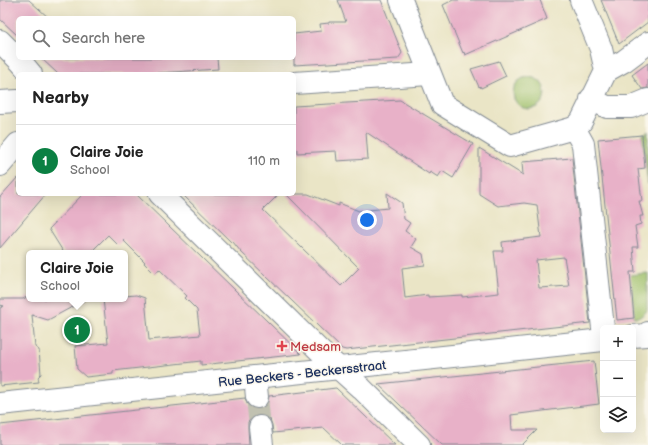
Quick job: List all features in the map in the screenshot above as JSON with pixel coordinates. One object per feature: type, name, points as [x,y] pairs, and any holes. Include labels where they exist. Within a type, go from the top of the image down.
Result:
[{"type":"street","points":[[401,0],[442,104],[510,146],[574,128],[581,122],[606,70],[624,61],[648,43]]},
{"type":"street","points":[[581,0],[601,49],[606,70]]},
{"type":"street","points":[[0,41],[16,57]]},
{"type":"street","points":[[19,60],[29,72]]},
{"type":"street","points":[[296,83],[429,74]]},
{"type":"street","points":[[592,99],[607,107],[631,107],[648,100]]},
{"type":"street","points":[[0,102],[16,101]]},
{"type":"street","points":[[574,128],[583,144],[603,325]]},
{"type":"street","points":[[0,165],[16,146]]},
{"type":"street","points":[[162,196],[419,445]]},
{"type":"street","name":"Rue Beckers - Beckersstraat","points":[[0,404],[256,387],[340,369],[600,340]]},
{"type":"green space","points":[[526,77],[532,77],[542,84],[545,93],[544,99],[538,106],[532,109],[526,109],[516,102],[513,96],[513,90],[520,80]]},
{"type":"green space","points":[[648,131],[648,184],[642,135]]},
{"type":"green space","points":[[648,273],[647,311],[640,317],[634,318],[629,275]]},
{"type":"building","points":[[0,0],[29,0],[47,16],[16,16],[16,34],[0,19]]},
{"type":"building","points":[[338,0],[381,0],[402,53],[398,59],[294,65],[294,60],[296,60],[296,34],[321,31],[320,24],[329,22],[346,22]]},
{"type":"building","points":[[453,0],[540,0],[547,19],[465,55],[443,5]]},
{"type":"building","points":[[601,0],[648,0],[648,22],[619,44]]},
{"type":"building","points":[[43,60],[217,60],[218,69],[173,72],[56,72]]},
{"type":"building","points":[[499,61],[506,76],[481,88],[480,86],[479,87],[471,69]]},
{"type":"building","points":[[648,63],[648,88],[642,89],[632,75]]},
{"type":"building","points":[[400,100],[473,144],[453,178],[442,171],[438,177],[430,172],[429,174],[366,132],[368,159],[337,161],[336,151],[297,153],[296,106]]},
{"type":"building","points":[[642,135],[645,168],[638,169],[642,201],[639,201],[643,216],[640,216],[641,224],[635,226],[638,247],[633,247],[635,272],[630,272],[634,318],[617,320],[598,139]]},
{"type":"building","points":[[479,148],[523,175],[522,162],[572,158],[590,323],[346,350],[342,349],[184,196],[277,196],[263,210],[341,286],[359,268],[288,196],[308,194],[339,206],[339,203],[359,211],[388,208],[387,193],[402,203],[404,219],[410,223],[405,231],[416,239],[411,247],[423,254],[425,265],[402,268],[405,298],[428,295],[428,297],[462,295],[462,297],[499,293],[494,251],[503,251],[502,242],[541,237],[537,205],[524,203],[498,206],[479,194]],"holes":[[[564,257],[569,286],[539,288],[536,260]]]},
{"type":"building","points":[[16,179],[16,196],[44,196],[0,248],[0,197]]},
{"type":"building","points":[[81,196],[138,196],[301,354],[201,365],[201,361],[113,371],[113,374],[86,377],[77,369],[75,346],[108,343],[103,302],[128,302],[128,296],[136,295],[145,298],[149,340],[200,335],[197,310],[185,298],[187,296],[159,269],[155,274],[123,240],[118,245],[108,235],[93,250],[62,250],[49,229]]},
{"type":"building","points":[[26,298],[26,302],[81,302],[48,320],[32,315],[35,347],[39,350],[41,374],[38,377],[39,382],[0,386],[0,308],[4,306],[0,305],[0,299],[23,299]]},
{"type":"building","points":[[594,361],[599,404],[511,415],[512,430],[537,430],[522,445],[442,445],[378,384]]},
{"type":"building","points":[[336,388],[395,445],[342,445],[324,428],[273,433],[270,419],[259,415],[252,417],[248,422],[249,445],[0,445],[0,425],[245,398],[247,404],[252,408],[259,409],[265,407],[269,396]]},
{"type":"tunnel","points":[[257,397],[260,427]]},
{"type":"place","name":"Claire Joie","points":[[77,330]]},
{"type":"place","name":"Medsam","points":[[282,346]]}]
